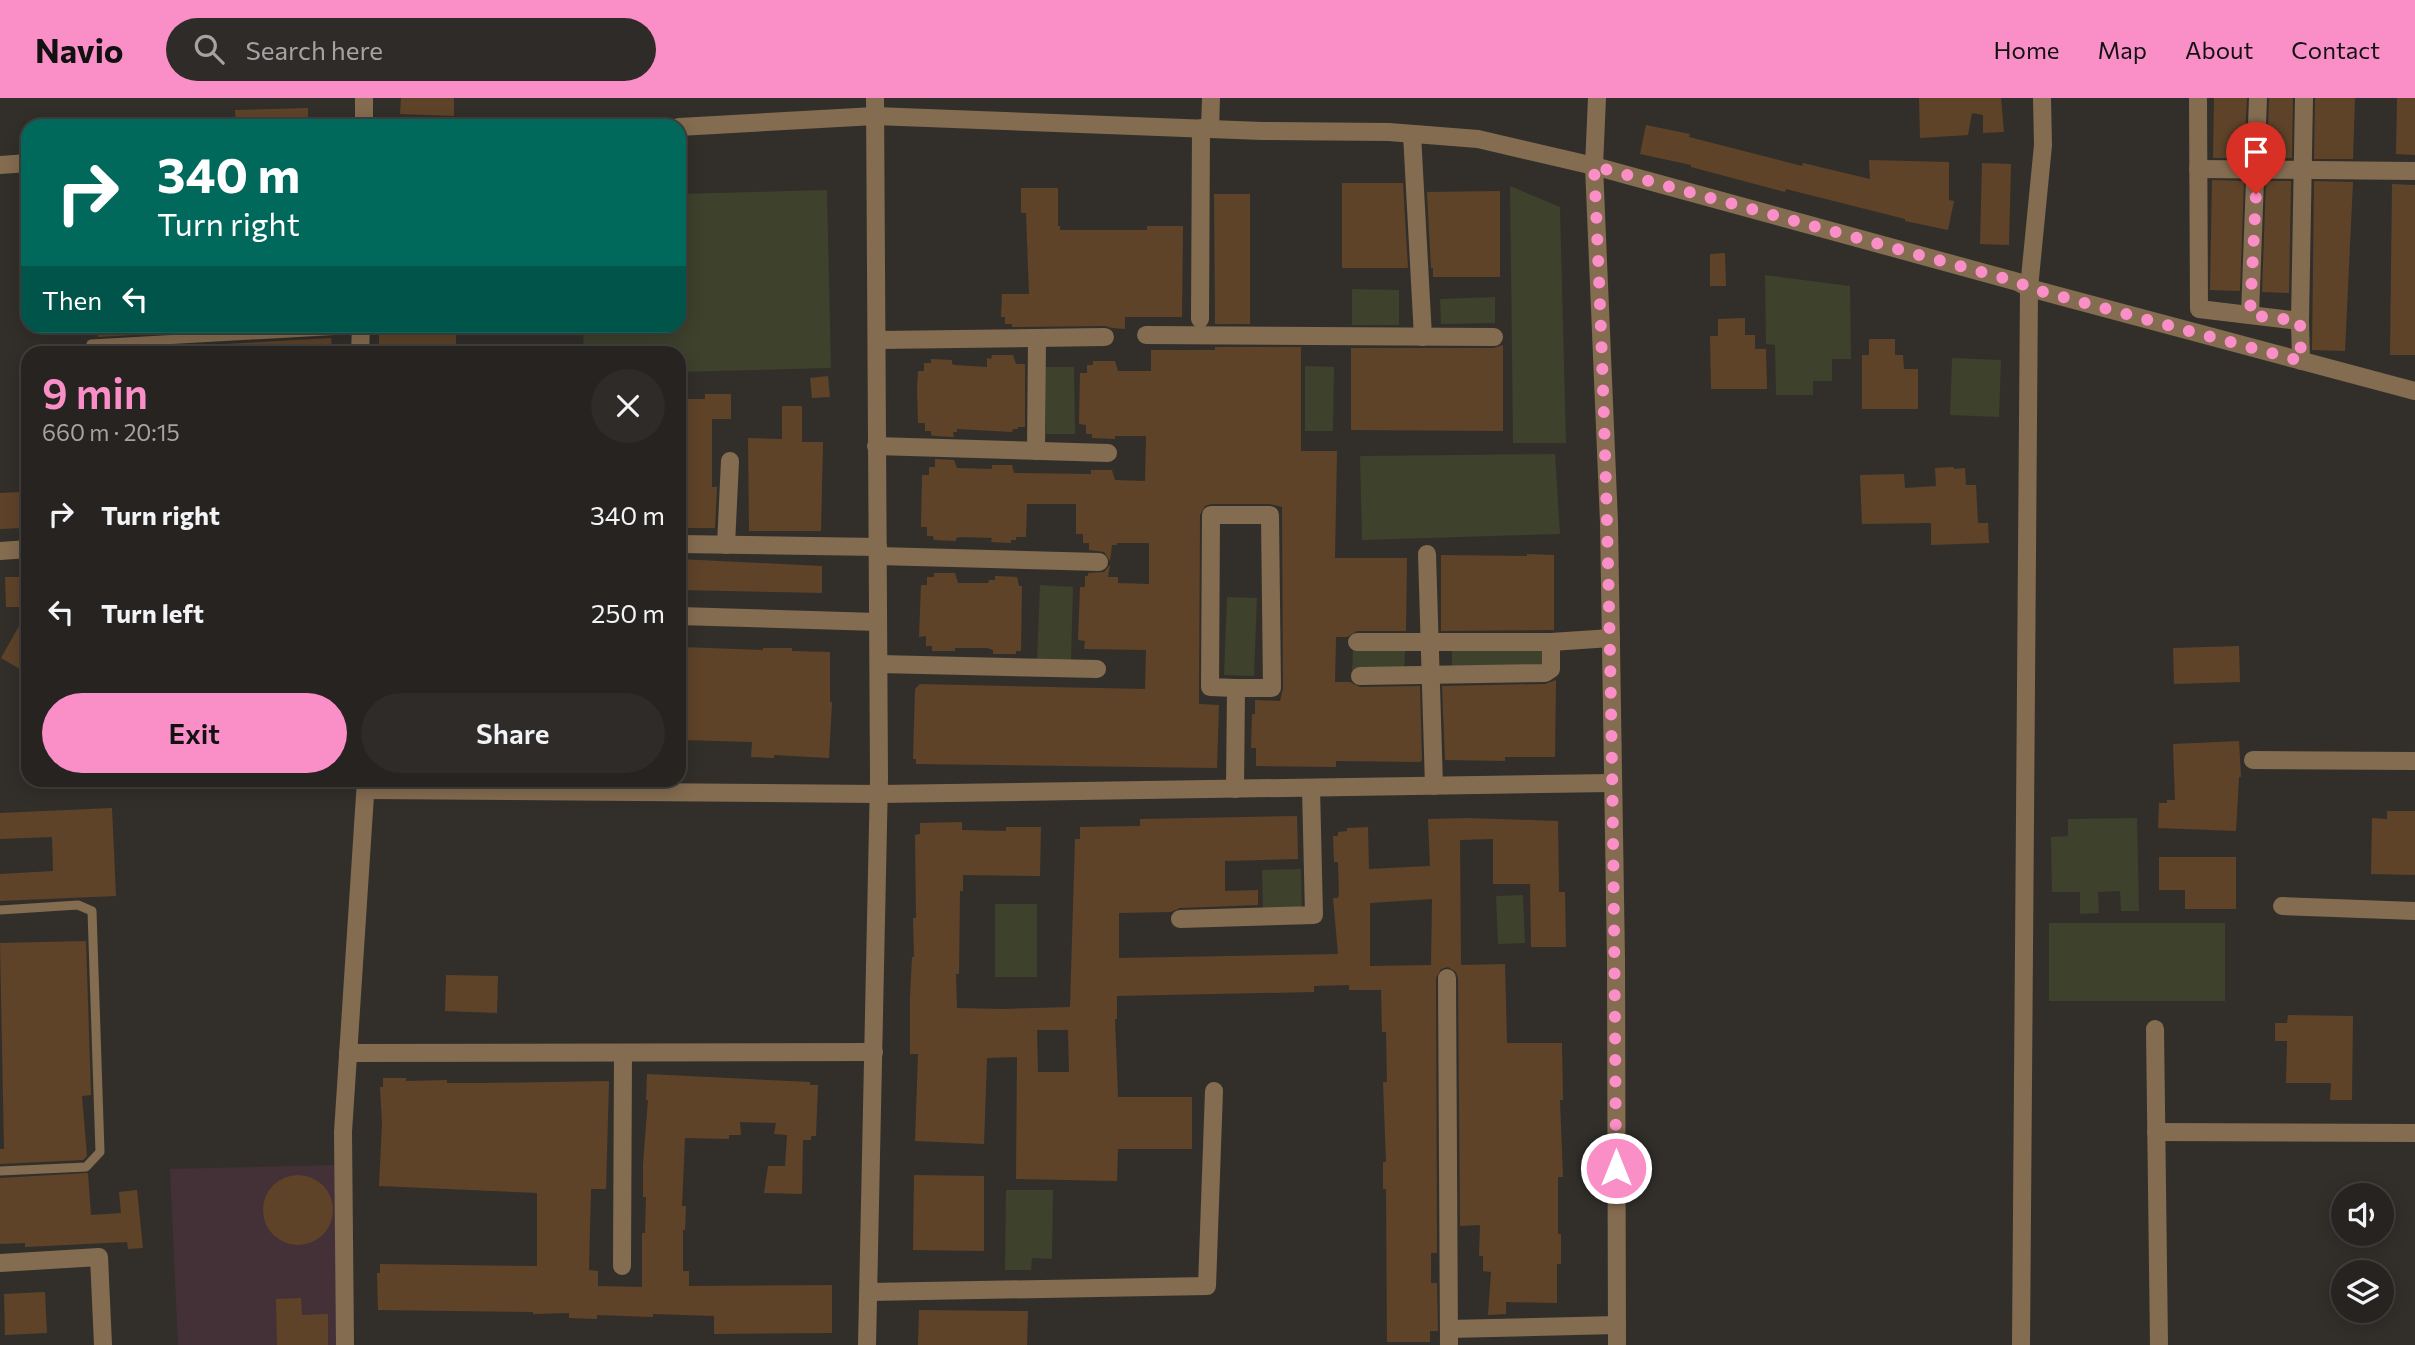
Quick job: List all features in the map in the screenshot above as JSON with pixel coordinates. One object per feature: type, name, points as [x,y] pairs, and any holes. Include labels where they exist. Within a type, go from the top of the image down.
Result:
[{"type":"street","points":[[363,119],[364,98]]},
{"type":"street","points":[[1200,319],[1205,128],[1212,98]]},
{"type":"street","points":[[1597,98],[1594,166],[1611,638],[1616,959],[1617,1345]]},
{"type":"street","points":[[2021,1345],[2029,288],[2043,145],[2042,98]]},
{"type":"street","points":[[2198,98],[2199,309],[2300,321]]},
{"type":"street","points":[[2250,315],[2258,98]]},
{"type":"street","points":[[2301,361],[2304,98]]},
{"type":"street","points":[[867,1345],[879,794],[875,107]]},
{"type":"street","points":[[686,126],[875,107],[1205,128],[1412,134],[1478,139],[1594,166],[2018,282],[2029,288],[2415,391]]},
{"type":"street","points":[[1412,134],[1423,337]]},
{"type":"street","points":[[0,165],[21,164]]},
{"type":"street","points":[[2198,169],[2415,171]]},
{"type":"street","points":[[1146,335],[1494,337]]},
{"type":"street","points":[[878,340],[1105,337]]},
{"type":"street","points":[[1036,451],[1037,338]]},
{"type":"street","points":[[876,446],[1108,453]]},
{"type":"street","points":[[726,545],[730,461]]},
{"type":"street","points":[[1270,514],[1272,688],[1236,688],[1210,687],[1211,515],[1270,514]]},
{"type":"street","points":[[686,544],[1099,562]]},
{"type":"street","points":[[0,551],[21,550]]},
{"type":"street","points":[[1427,554],[1434,786]]},
{"type":"street","points":[[686,616],[878,622]]},
{"type":"street","points":[[1357,642],[1551,642],[1611,638]]},
{"type":"street","points":[[1360,676],[1545,673],[1551,669],[1551,642]]},
{"type":"street","points":[[879,664],[1097,669]]},
{"type":"street","points":[[1235,789],[1236,688]]},
{"type":"street","points":[[2253,760],[2415,761]]},
{"type":"street","points":[[480,787],[879,794],[1613,783]]},
{"type":"street","points":[[345,1345],[343,1132],[366,787]]},
{"type":"street","points":[[1180,919],[1314,915],[1311,788]]},
{"type":"street","points":[[2282,906],[2415,911]]},
{"type":"street","points":[[1447,978],[1449,1337],[1617,1325]]},
{"type":"street","points":[[2155,1028],[2159,1345]]},
{"type":"street","points":[[348,1053],[874,1052]]},
{"type":"street","points":[[622,1266],[623,1053]]},
{"type":"street","points":[[869,1292],[1206,1286],[1214,1091]]},
{"type":"street","points":[[2156,1132],[2415,1133]]},
{"type":"street","points":[[0,1262],[99,1257],[103,1345]]},
{"type":"lane","points":[[91,344],[266,333]]},
{"type":"lane","points":[[0,909],[78,905],[92,911],[100,1152],[86,1167],[0,1171]]},
{"type":"shaded area","points":[[336,1165],[336,1345],[178,1345],[170,1169]]},
{"type":"green space","points":[[1510,186],[1560,207],[1566,443],[1513,443]]},
{"type":"green space","points":[[827,190],[831,368],[686,372],[686,346],[584,346],[583,333],[686,333],[686,194]]},
{"type":"green space","points":[[1765,275],[1850,286],[1851,359],[1832,359],[1832,381],[1813,381],[1813,395],[1776,395],[1775,345],[1766,344]]},
{"type":"green space","points":[[1352,289],[1399,290],[1399,325],[1352,325]]},
{"type":"green space","points":[[1495,297],[1495,323],[1441,324],[1440,299]]},
{"type":"green space","points":[[1952,358],[2001,360],[1999,417],[1950,415]]},
{"type":"green space","points":[[1305,366],[1334,367],[1333,431],[1305,431]]},
{"type":"green space","points":[[1045,367],[1074,367],[1075,434],[1046,434]]},
{"type":"green space","points":[[1555,454],[1560,534],[1362,540],[1360,456]]},
{"type":"green space","points":[[1040,585],[1073,587],[1071,661],[1037,660]]},
{"type":"green space","points":[[1227,597],[1257,598],[1254,676],[1224,675]]},
{"type":"green space","points":[[1353,649],[1405,651],[1404,674],[1352,673]]},
{"type":"green space","points":[[1542,650],[1542,670],[1452,671],[1452,651]]},
{"type":"green space","points":[[2137,818],[2139,911],[2121,911],[2120,891],[2098,892],[2099,913],[2080,914],[2080,892],[2052,892],[2051,837],[2068,836],[2068,819]]},
{"type":"green space","points":[[1301,869],[1302,912],[1263,913],[1262,870]]},
{"type":"green space","points":[[1523,895],[1525,943],[1498,944],[1496,896]]},
{"type":"green space","points":[[995,904],[1037,904],[1037,977],[995,977]]},
{"type":"green space","points":[[2049,923],[2225,923],[2225,1001],[2049,1001]]},
{"type":"green space","points":[[1006,1190],[1053,1190],[1052,1259],[1032,1258],[1031,1270],[1005,1270]]},
{"type":"building","points":[[401,98],[454,98],[454,116],[400,114]]},
{"type":"building","points":[[1919,98],[2001,98],[2004,132],[1983,133],[1983,115],[1972,113],[1968,135],[1920,138]]},
{"type":"building","points":[[2214,98],[2247,98],[2244,158],[2213,158]]},
{"type":"building","points":[[2269,98],[2293,98],[2292,158],[2267,158]]},
{"type":"building","points":[[2315,98],[2355,98],[2353,159],[2314,159]]},
{"type":"building","points":[[2397,98],[2415,98],[2415,155],[2396,154]]},
{"type":"building","points":[[308,108],[308,119],[236,119],[235,110]]},
{"type":"building","points":[[1646,125],[1690,134],[1689,137],[1802,166],[1803,163],[1870,179],[1869,160],[1949,162],[1949,200],[1954,201],[1948,230],[1786,189],[1785,192],[1691,165],[1640,154]]},
{"type":"building","points":[[1982,163],[2011,164],[2009,245],[1980,244]]},
{"type":"building","points":[[2212,180],[2244,181],[2240,291],[2210,290]]},
{"type":"building","points":[[2266,181],[2291,181],[2289,293],[2262,292]]},
{"type":"building","points":[[2314,181],[2353,182],[2345,351],[2312,350]]},
{"type":"building","points":[[1342,183],[1403,183],[1408,268],[1342,268]]},
{"type":"building","points":[[2392,184],[2415,185],[2415,355],[2390,355]]},
{"type":"building","points":[[1021,188],[1058,188],[1060,230],[1147,230],[1147,226],[1183,226],[1182,317],[1125,317],[1125,329],[1105,326],[1012,327],[1012,324],[1005,324],[1005,317],[1001,317],[1002,294],[1029,294],[1026,213],[1021,213]]},
{"type":"building","points":[[1500,191],[1500,277],[1433,277],[1427,192]]},
{"type":"building","points":[[1214,194],[1250,194],[1250,324],[1215,324]]},
{"type":"building","points":[[1725,253],[1726,286],[1710,286],[1710,254]]},
{"type":"building","points":[[1745,318],[1745,335],[1755,335],[1755,349],[1766,349],[1767,389],[1711,389],[1710,336],[1718,336],[1718,319]]},
{"type":"building","points":[[98,333],[171,333],[98,337]]},
{"type":"building","points":[[379,333],[456,333],[456,346],[379,346]]},
{"type":"building","points":[[331,338],[332,346],[188,346]]},
{"type":"building","points":[[1869,339],[1895,339],[1895,355],[1903,355],[1904,369],[1918,369],[1918,409],[1862,409],[1862,355],[1869,355]]},
{"type":"building","points":[[1503,345],[1503,431],[1351,430],[1351,348],[1494,348]]},
{"type":"building","points":[[1215,347],[1301,347],[1301,451],[1337,451],[1335,558],[1407,558],[1406,631],[1357,631],[1347,637],[1336,637],[1335,682],[1350,682],[1360,687],[1420,686],[1422,760],[1336,761],[1336,767],[1256,766],[1256,748],[1251,748],[1255,700],[1280,701],[1283,688],[1282,507],[1270,504],[1211,504],[1205,506],[1200,515],[1199,704],[1219,705],[1217,768],[916,764],[916,759],[913,759],[915,689],[920,684],[1145,689],[1146,650],[1084,649],[1085,641],[1078,640],[1080,587],[1085,587],[1085,576],[1088,576],[1088,573],[1104,572],[1110,565],[1108,577],[1118,577],[1118,583],[1149,584],[1149,543],[1112,545],[1110,561],[1104,552],[1089,550],[1089,543],[1083,543],[1083,534],[1076,534],[1076,504],[1027,504],[1026,537],[1016,537],[1011,543],[991,542],[992,538],[934,540],[933,536],[927,536],[927,527],[921,527],[922,475],[929,475],[929,467],[935,467],[935,459],[954,460],[957,468],[992,469],[992,465],[1012,465],[1014,473],[1091,474],[1091,470],[1112,470],[1115,480],[1145,481],[1146,436],[1092,438],[1092,434],[1086,434],[1086,425],[1079,424],[1080,373],[1087,373],[1087,365],[1093,365],[1093,361],[1115,361],[1118,371],[1151,371],[1151,350],[1215,350]]},
{"type":"building","points":[[992,355],[1013,355],[1016,364],[1025,364],[1025,427],[1018,427],[1012,432],[957,429],[957,432],[953,432],[954,437],[934,436],[931,431],[925,431],[925,423],[918,423],[917,389],[918,371],[924,371],[924,363],[931,363],[931,359],[952,360],[955,365],[987,367],[987,358],[991,359]]},
{"type":"building","points":[[828,376],[830,397],[812,398],[810,378]]},
{"type":"building","points":[[705,394],[731,394],[731,419],[712,419],[712,487],[717,487],[715,528],[686,528],[686,399],[705,399]]},
{"type":"building","points":[[782,406],[802,406],[802,442],[823,442],[821,531],[749,531],[748,438],[782,439]]},
{"type":"building","points":[[1935,468],[1965,468],[1966,485],[1976,485],[1978,523],[1988,523],[1989,543],[1931,545],[1931,523],[1862,524],[1860,475],[1904,474],[1905,488],[1936,486]]},
{"type":"building","points":[[21,492],[21,528],[0,529],[0,493]]},
{"type":"building","points":[[1441,555],[1554,555],[1554,630],[1441,631]]},
{"type":"building","points":[[686,559],[822,566],[822,593],[686,590]]},
{"type":"building","points":[[934,573],[955,573],[958,583],[988,583],[989,580],[995,580],[995,576],[1017,577],[1019,586],[1022,586],[1021,651],[1016,651],[1016,654],[993,654],[993,650],[987,648],[955,648],[955,651],[932,651],[932,646],[926,646],[926,636],[919,637],[921,585],[927,585],[927,577],[934,577]]},
{"type":"building","points":[[5,577],[21,577],[21,607],[6,607]]},
{"type":"building","points":[[21,622],[21,670],[1,658]]},
{"type":"building","points":[[2239,646],[2240,682],[2174,684],[2173,648]]},
{"type":"building","points":[[686,647],[763,650],[792,648],[792,651],[830,652],[832,702],[829,758],[774,755],[774,758],[751,757],[752,742],[686,740]]},
{"type":"building","points":[[1556,680],[1555,757],[1505,757],[1505,761],[1445,760],[1442,686],[1545,684]]},
{"type":"building","points":[[2239,741],[2241,777],[2236,831],[2158,828],[2159,803],[2175,800],[2173,744]]},
{"type":"building","points":[[112,808],[116,896],[0,901],[0,874],[53,871],[52,837],[0,839],[0,813]]},
{"type":"building","points":[[2387,811],[2415,811],[2415,875],[2371,874],[2372,818],[2387,819]]},
{"type":"building","points":[[1297,816],[1298,859],[1225,861],[1225,891],[1258,890],[1258,905],[1119,913],[1119,958],[1338,954],[1333,898],[1338,898],[1339,894],[1338,862],[1334,862],[1333,836],[1338,836],[1338,832],[1347,831],[1347,828],[1368,827],[1369,869],[1430,866],[1428,819],[1558,821],[1559,892],[1565,892],[1566,947],[1531,947],[1530,884],[1493,884],[1493,839],[1460,840],[1461,965],[1505,964],[1507,1043],[1562,1043],[1563,1100],[1560,1100],[1563,1177],[1558,1177],[1561,1264],[1557,1264],[1557,1303],[1506,1302],[1506,1314],[1488,1315],[1491,1272],[1483,1271],[1483,1256],[1479,1256],[1480,1225],[1460,1226],[1458,978],[1456,972],[1448,967],[1441,969],[1436,978],[1437,1253],[1431,1253],[1431,1283],[1437,1283],[1438,1331],[1430,1331],[1430,1342],[1387,1342],[1383,1082],[1387,1082],[1386,1032],[1382,1032],[1381,990],[1349,990],[1349,985],[1314,986],[1314,992],[1117,996],[1115,1019],[1118,1097],[1192,1097],[1192,1149],[1118,1149],[1117,1181],[1016,1179],[1017,1057],[987,1058],[984,1144],[915,1141],[918,1054],[910,1054],[910,998],[914,957],[913,918],[916,918],[915,835],[920,834],[920,823],[962,822],[962,830],[1006,831],[1006,827],[1041,827],[1040,876],[963,875],[963,891],[960,891],[959,974],[956,974],[957,1008],[1003,1009],[1070,1007],[1075,839],[1080,839],[1080,827],[1140,826],[1140,819]],"holes":[[[1432,899],[1431,965],[1370,966],[1370,903]],[[1037,1030],[1068,1030],[1069,1072],[1038,1072]]]},
{"type":"building","points":[[2159,857],[2236,857],[2236,909],[2185,909],[2185,890],[2159,890]]},
{"type":"building","points":[[86,941],[91,1095],[82,1096],[87,1156],[83,1160],[0,1164],[0,1149],[4,1149],[0,943]]},
{"type":"building","points":[[446,975],[498,976],[497,1013],[445,1011]]},
{"type":"building","points":[[2288,1015],[2353,1016],[2352,1100],[2330,1100],[2331,1083],[2286,1083],[2287,1041],[2275,1041],[2275,1023],[2287,1023]]},
{"type":"building","points":[[647,1074],[810,1082],[810,1085],[818,1085],[816,1136],[811,1136],[811,1140],[803,1140],[802,1194],[764,1193],[768,1166],[785,1166],[787,1135],[774,1134],[776,1123],[740,1122],[741,1135],[729,1135],[729,1139],[685,1138],[683,1271],[689,1271],[689,1286],[832,1285],[832,1333],[714,1334],[714,1316],[597,1315],[597,1319],[569,1318],[569,1313],[378,1310],[377,1273],[380,1273],[380,1264],[537,1266],[537,1193],[379,1186],[382,1124],[380,1087],[383,1087],[383,1078],[406,1078],[406,1081],[447,1080],[447,1083],[609,1081],[606,1189],[591,1189],[589,1270],[598,1271],[598,1286],[642,1287]]},
{"type":"building","points":[[88,1173],[91,1215],[121,1213],[119,1192],[137,1190],[143,1248],[128,1249],[127,1242],[25,1247],[25,1243],[0,1244],[0,1178]]},
{"type":"building","points":[[298,1175],[323,1185],[333,1210],[323,1235],[298,1245],[273,1235],[263,1210],[273,1185]]},
{"type":"building","points":[[914,1175],[984,1176],[984,1251],[913,1250]]},
{"type":"building","points":[[45,1292],[47,1333],[5,1335],[4,1294]]},
{"type":"building","points":[[301,1298],[302,1315],[328,1314],[328,1345],[277,1345],[276,1299]]},
{"type":"building","points":[[919,1310],[1028,1311],[1027,1345],[918,1345]]},
{"type":"route","points":[[1616,1168],[1616,959],[1609,522],[1594,166],[2301,361],[2300,321],[2250,315],[2256,194]]}]
